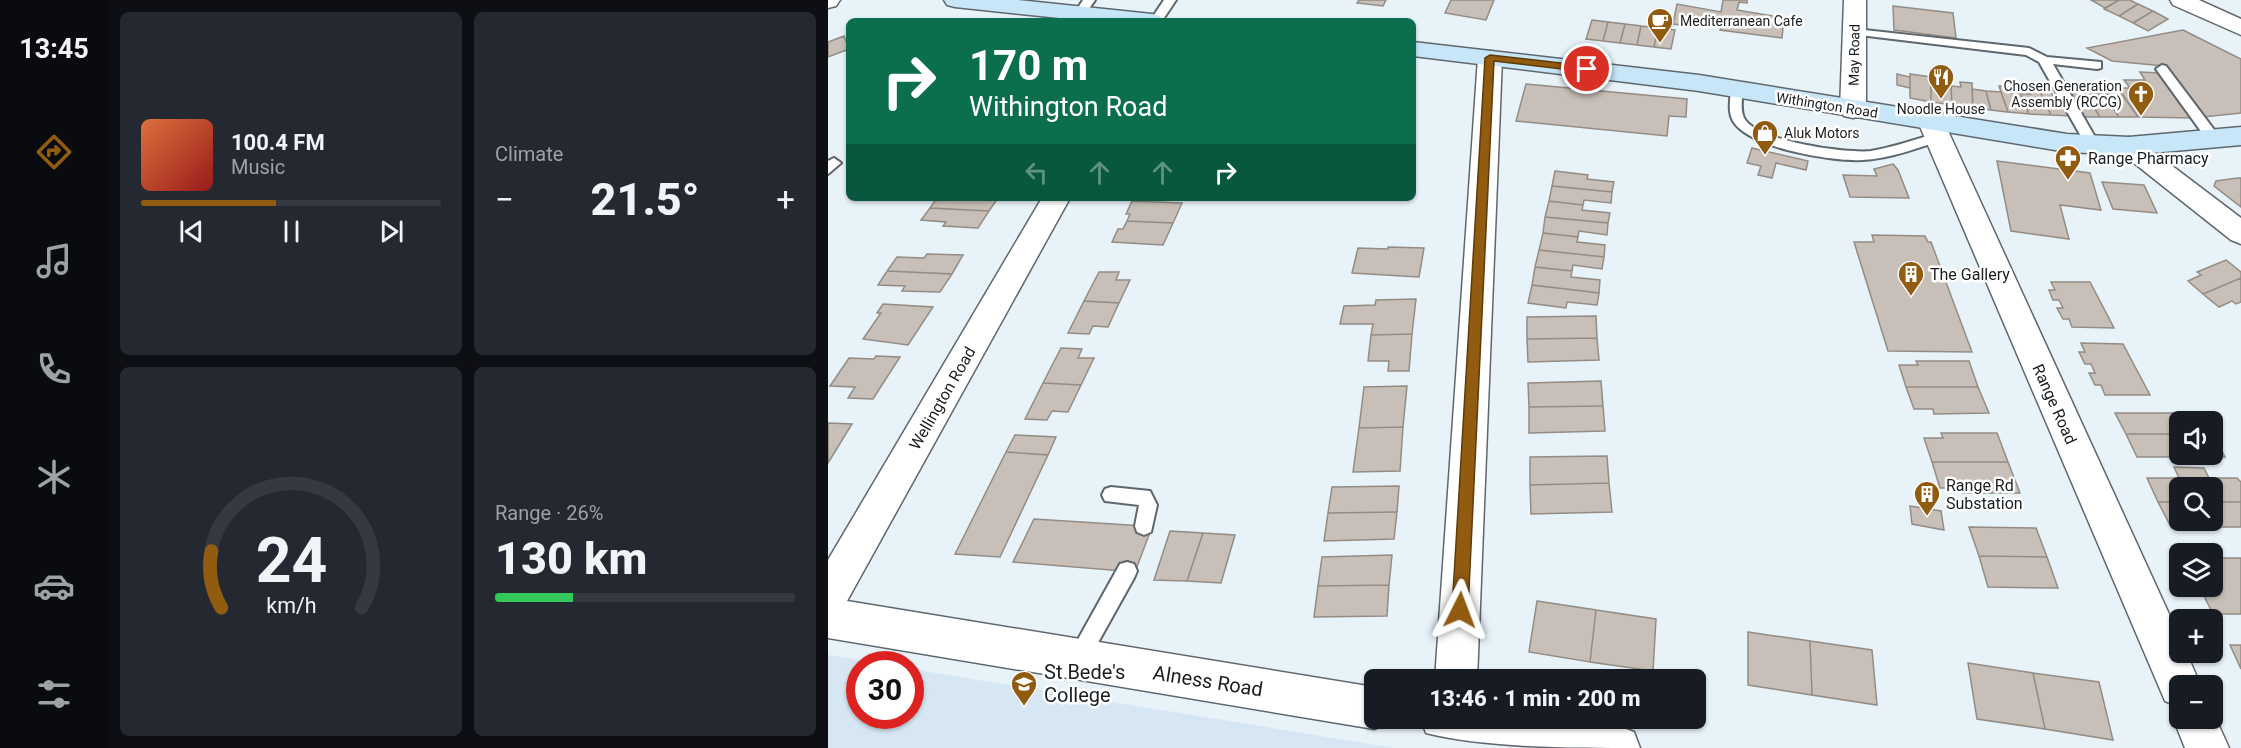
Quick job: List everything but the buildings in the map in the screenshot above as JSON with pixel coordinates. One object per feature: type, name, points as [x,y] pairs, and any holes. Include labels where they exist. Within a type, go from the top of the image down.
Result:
[{"type":"street","points":[[955,0],[1084,7],[1137,18]]},
{"type":"street","name":"May Road","points":[[1853,110],[1855,0]]},
{"type":"street","points":[[2181,0],[2241,28]]},
{"type":"street","name":"Withington Road","points":[[1416,49],[1699,83],[1853,110],[1934,130],[2067,143],[2129,146],[2241,136]]},
{"type":"street","points":[[1455,669],[1490,58]]},
{"type":"street","name":"Range Road","points":[[1934,130],[2175,675]]},
{"type":"street","points":[[2129,146],[2241,233]]},
{"type":"street","name":"Wellington Road","points":[[828,597],[1054,201]]},
{"type":"street","name":"Alness Road","points":[[828,618],[1364,706]]},
{"type":"street","points":[[1516,729],[1618,748]]},
{"type":"street","points":[[2199,729],[2207,748]]},
{"type":"lane","points":[[1158,18],[1170,0]]},
{"type":"lane","points":[[1855,32],[2029,52],[2044,60],[2097,65]]},
{"type":"lane","points":[[2044,60],[2092,144]]},
{"type":"lane","points":[[2162,69],[2213,138]]},
{"type":"lane","points":[[1737,90],[1735,110],[1742,124],[1765,137],[1827,153],[1860,157],[1896,150],[1934,130]]},
{"type":"lane","points":[[1111,495],[1144,497],[1148,505],[1144,526]]},
{"type":"lane","points":[[1077,659],[1127,571]]},
{"type":"shaded area","name":"St Bede's College","points":[[828,655],[846,658],[846,729],[924,729],[924,671],[1394,748],[828,748]]},
{"type":"place","name":"Mediterranean Cafe","points":[[1660,44]]},
{"type":"place","name":"Noodle House","points":[[1941,100]]},
{"type":"place","name":"Chosen Generation Assembly (RCCG)","points":[[2141,117]]},
{"type":"place","name":"Aluk Motors","points":[[1765,156]]},
{"type":"place","name":"Range Pharmacy","points":[[2068,181]]},
{"type":"place","name":"The Gallery","points":[[1911,297]]},
{"type":"place","name":"Range Rd Substation","points":[[1927,517]]},
{"type":"place","name":"St Bede's College","points":[[1024,707]]},
{"type":"route","points":[[1460,610],[1490,58],[1587,69]]}]
